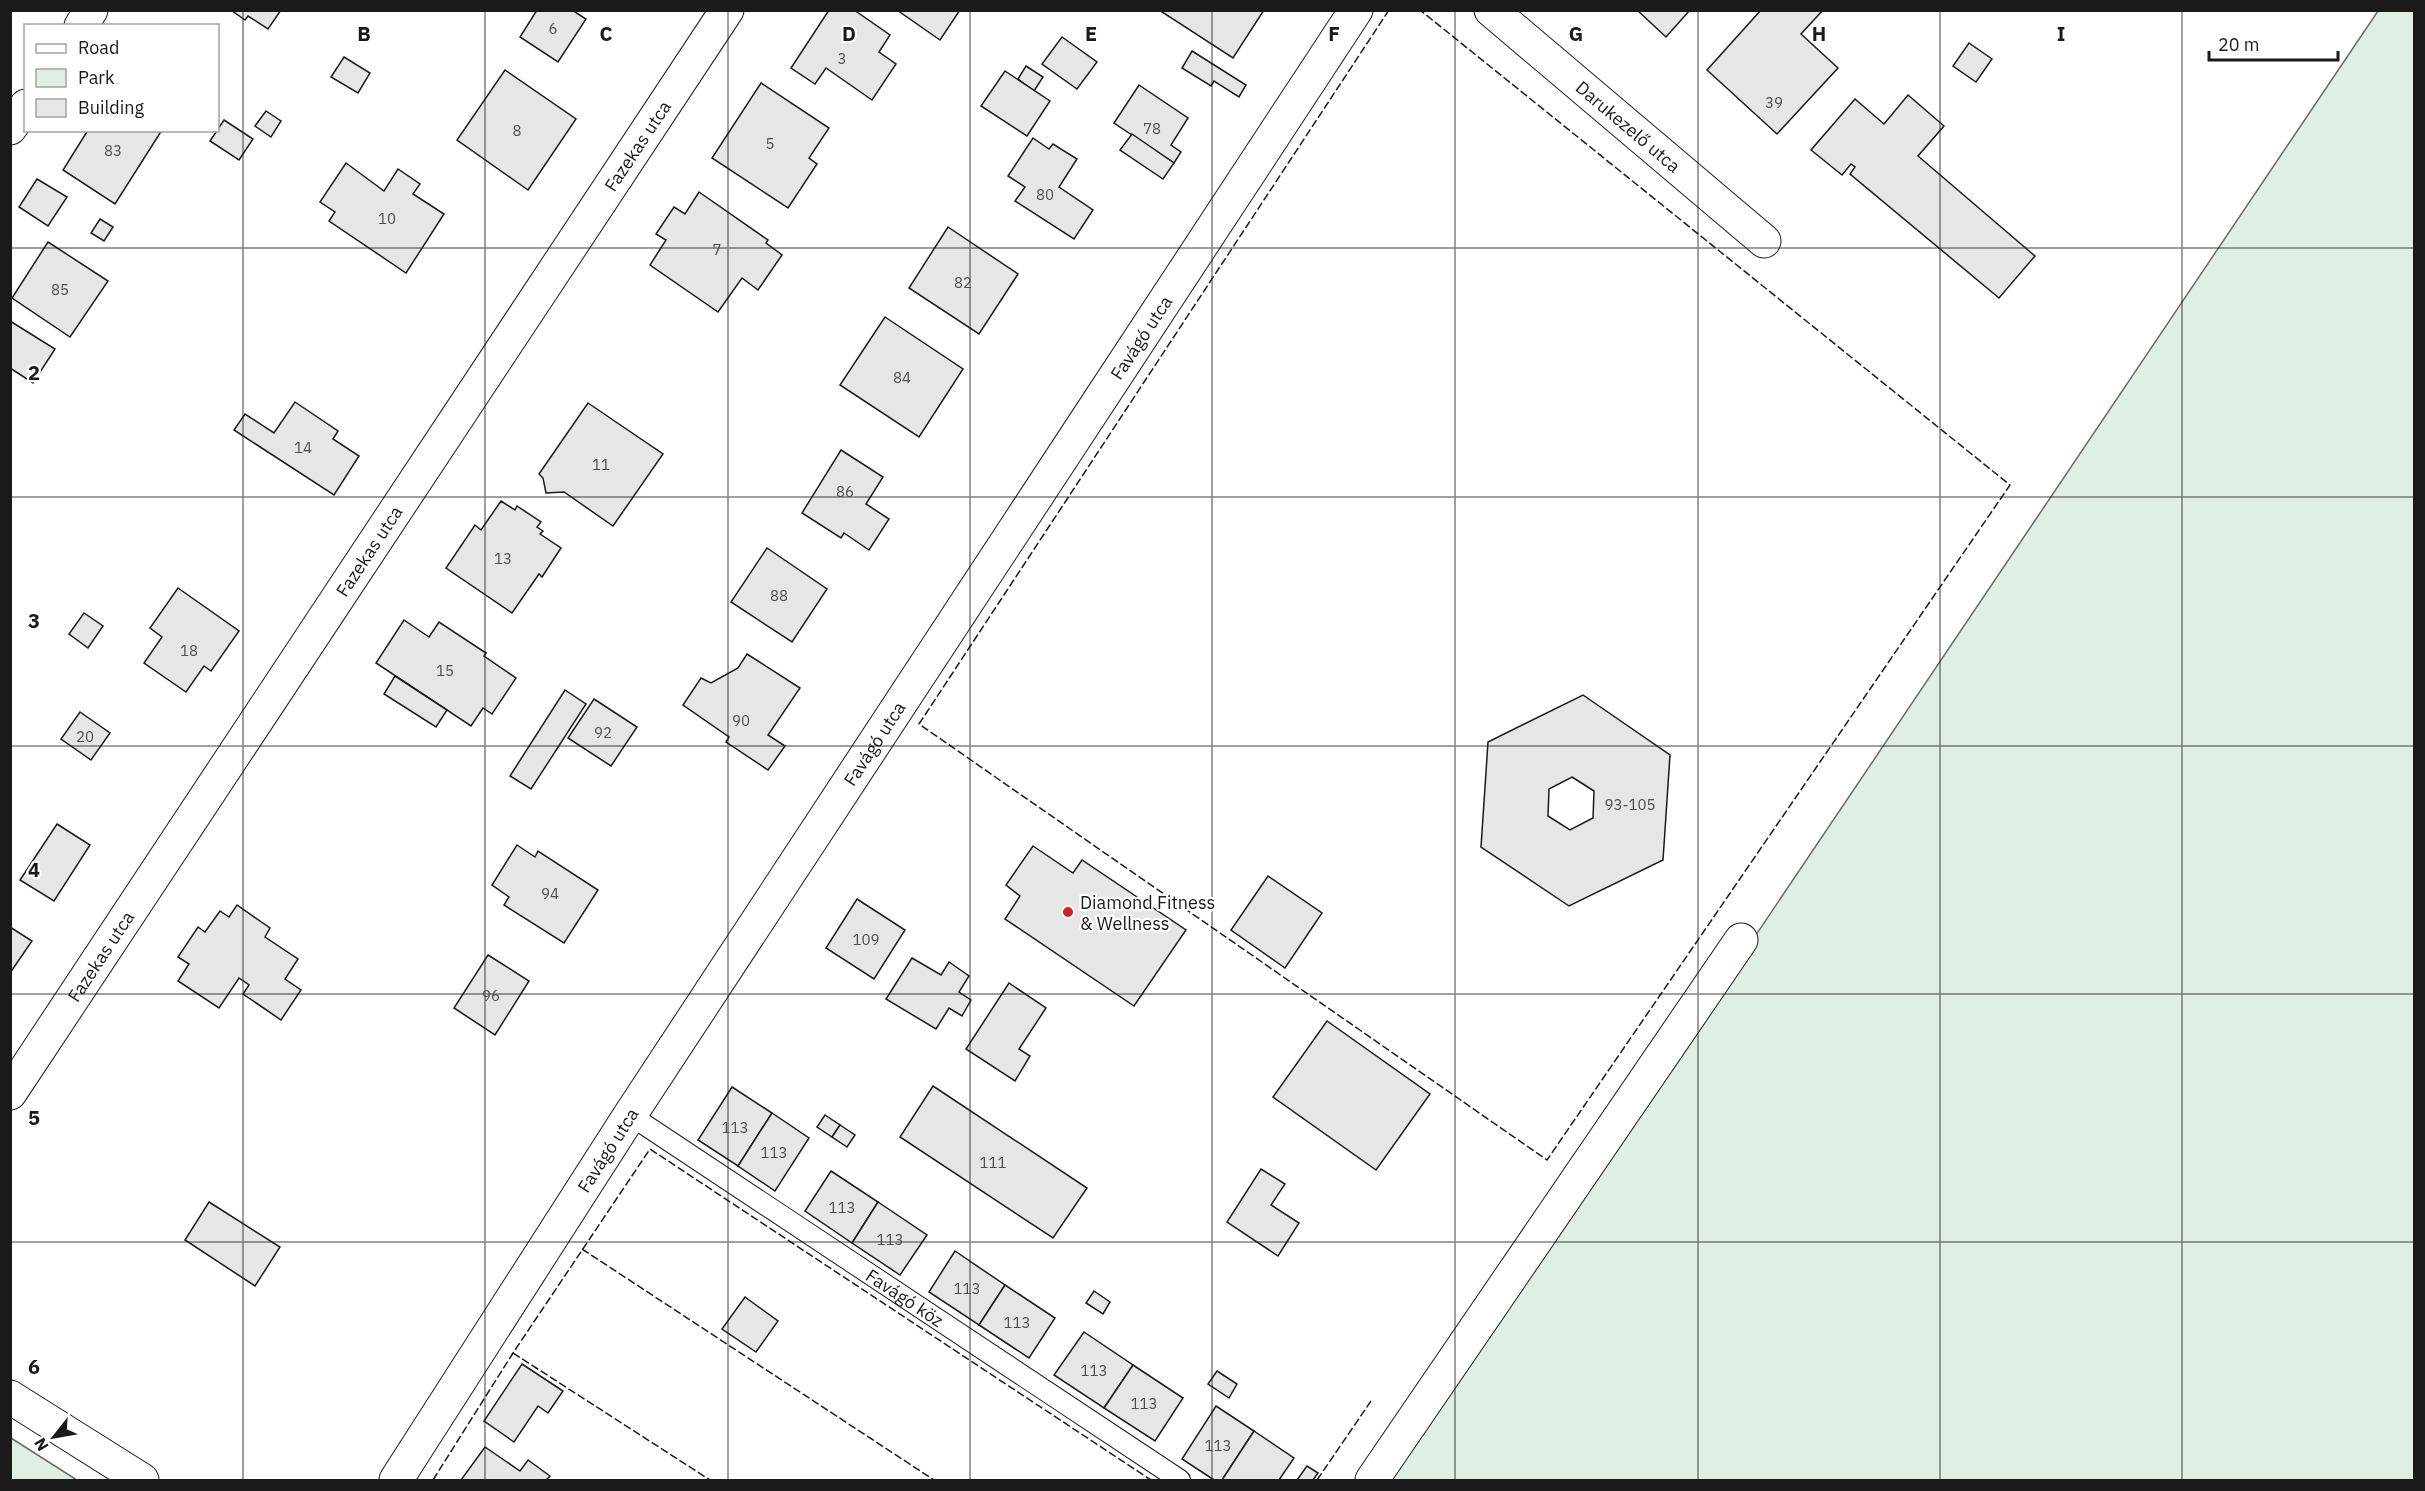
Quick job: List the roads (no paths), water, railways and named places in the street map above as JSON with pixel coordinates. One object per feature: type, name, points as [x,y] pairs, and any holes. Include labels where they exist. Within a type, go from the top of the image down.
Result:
[{"type":"street","points":[[82,24],[91,10]]},
{"type":"street","name":"Fazekas utca","points":[[10,1094],[727,10]]},
{"type":"street","name":"Favágó utca","points":[[396,1480],[630,1115],[1356,10]]},
{"type":"street","name":"Darukezelő utca","points":[[1491,10],[1764,241]]},
{"type":"street","points":[[10,129],[24,109]]},
{"type":"street","points":[[1372,1480],[1741,940]]},
{"type":"street","points":[[10,1397],[142,1480]]},
{"type":"lane","name":"Favágó köz","points":[[630,1115],[1180,1480]]},
{"type":"place","name":"Diamond Fitness & Wellness","points":[[1068,912]]}]
